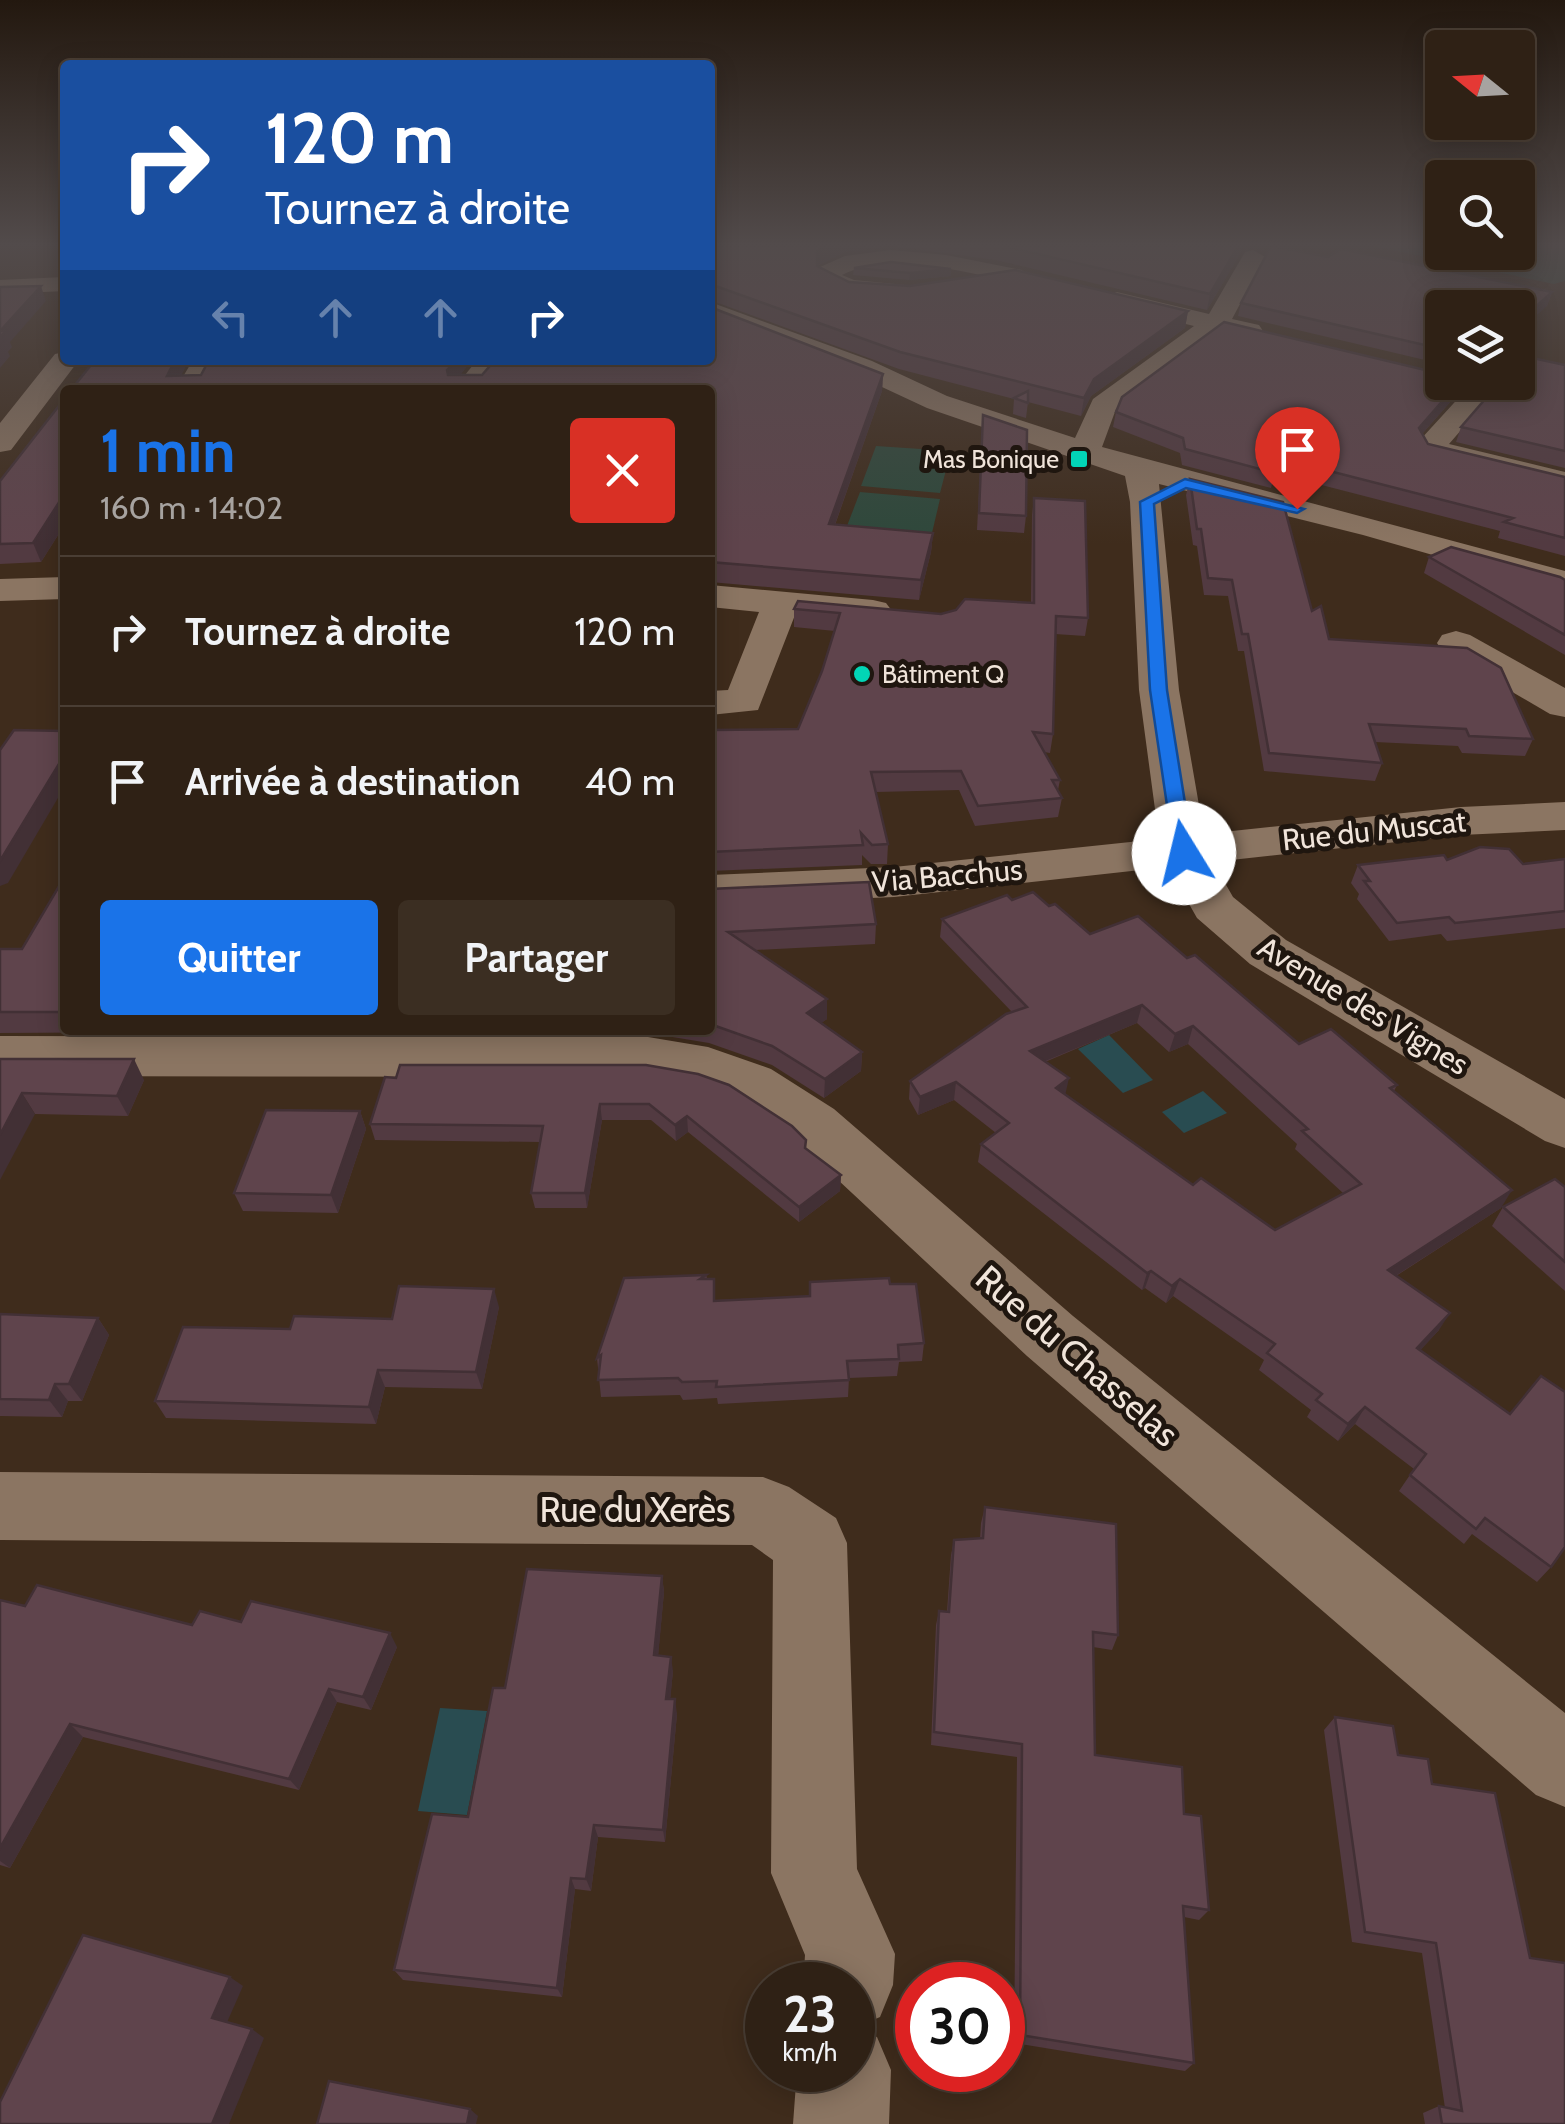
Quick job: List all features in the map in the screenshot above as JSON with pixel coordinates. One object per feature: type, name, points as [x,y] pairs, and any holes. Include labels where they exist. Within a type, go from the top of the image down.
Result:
[{"type":"street","points":[[802,345],[937,402],[1019,431],[1077,435],[1157,485],[1376,528],[1565,582]]},
{"type":"street","points":[[1077,435],[1118,391],[1183,345]]},
{"type":"street","points":[[0,442],[61,365]]},
{"type":"street","points":[[471,385],[488,365]]},
{"type":"street","points":[[1473,400],[1436,440],[1433,445],[1437,450],[1565,482]]},
{"type":"street","name":"Avenue des Vignes","points":[[1157,485],[1159,690],[1184,853],[1214,906],[1268,952],[1565,1126]]},
{"type":"street","points":[[0,590],[60,588]]},
{"type":"street","points":[[715,596],[906,614]]},
{"type":"street","points":[[715,703],[744,701],[781,602]]},
{"type":"street","points":[[1456,643],[1565,705]]},
{"type":"street","name":"Rue du Muscat","points":[[1184,853],[1462,820],[1565,816]]},
{"type":"street","name":"Via Bacchus","points":[[715,890],[894,882],[1184,853]]},
{"type":"street","points":[[0,1056],[372,1043]]},
{"type":"street","name":"Rue du Chasselas","points":[[372,1043],[542,1055],[648,1057],[708,1066],[751,1083],[814,1124],[1050,1336],[1565,1766]]},
{"type":"street","name":"Rue du Xerès","points":[[0,1506],[764,1511],[810,1543],[814,1873],[850,1954],[849,1962]]},
{"type":"street","points":[[842,2124],[843,2092]]},
{"type":"green space","points":[[876,446],[951,451],[940,493],[861,486]]},
{"type":"green space","points":[[860,492],[940,499],[932,533],[847,526]]},
{"type":"water","points":[[1109,1035],[1153,1080],[1123,1093],[1078,1049]]},
{"type":"water","points":[[1203,1091],[1227,1113],[1184,1133],[1162,1112]]},
{"type":"water","points":[[440,1708],[487,1711],[467,1815],[418,1811]]},
{"type":"building","points":[[715,345],[808,345],[883,374],[829,524],[933,533],[921,580],[715,562],[715,385],[75,385],[91,365],[172,365],[167,376],[201,375],[206,365],[452,365],[448,375],[482,375],[491,365],[715,365]]},
{"type":"building","points":[[881,345],[1141,345],[1094,379],[1084,398]]},
{"type":"building","points":[[1193,345],[1321,345],[1425,370],[1425,400],[1443,400],[1419,428],[1428,444],[1565,477],[1565,538],[1504,522],[1513,518],[1271,456],[1275,473],[1185,449],[1183,438],[1116,412],[1122,397]]},
{"type":"building","points":[[1535,359],[1565,365],[1565,451],[1461,427],[1484,400],[1535,400]]},
{"type":"building","points":[[1028,391],[1028,403],[1014,398]]},
{"type":"building","points":[[60,404],[60,501],[33,543],[0,544],[0,481]]},
{"type":"building","points":[[983,415],[1027,430],[1026,516],[979,513]]},
{"type":"building","points":[[1190,479],[1283,502],[1312,611],[1321,606],[1329,639],[1467,648],[1501,668],[1533,739],[1469,736],[1466,729],[1369,724],[1382,763],[1269,753],[1248,634],[1242,634],[1232,580],[1208,578]]},
{"type":"building","points":[[1034,498],[1085,501],[1088,618],[1056,616],[1053,734],[1033,732],[1060,780],[1052,780],[1062,798],[978,806],[961,771],[871,772],[888,844],[872,845],[861,833],[863,845],[715,852],[715,730],[798,729],[822,671],[840,613],[794,609],[798,601],[941,614],[956,610],[965,599],[1034,603]]},
{"type":"building","points":[[1451,547],[1565,580],[1565,635],[1429,557]]},
{"type":"building","points":[[14,730],[60,731],[60,762],[0,861],[0,750]]},
{"type":"building","points":[[1480,847],[1509,849],[1523,864],[1565,859],[1565,911],[1455,923],[1449,917],[1397,923],[1364,881],[1370,881],[1358,865],[1444,855],[1447,860]]},
{"type":"building","points":[[869,882],[876,924],[728,932],[827,999],[807,1013],[862,1052],[825,1079],[772,1046],[715,1026],[715,889]]},
{"type":"building","points":[[60,884],[60,1012],[0,1012],[0,949],[22,949]]},
{"type":"building","points":[[1033,892],[1049,906],[1055,904],[1090,934],[1138,916],[1187,958],[1195,955],[1299,1044],[1331,1029],[1397,1085],[1390,1088],[1512,1190],[1388,1270],[1450,1313],[1417,1348],[1510,1414],[1541,1376],[1565,1392],[1565,1547],[1551,1567],[1485,1518],[1476,1529],[1410,1475],[1426,1454],[1365,1407],[1348,1424],[1316,1400],[1322,1394],[1267,1353],[1275,1344],[1180,1279],[1172,1286],[1151,1271],[1147,1273],[981,1144],[1009,1123],[956,1082],[920,1097],[910,1081],[1006,1014],[1027,1007],[942,919],[1007,895],[1012,900]],"holes":[[[1142,1005],[1175,1034],[1193,1026],[1308,1129],[1302,1131],[1361,1184],[1275,1230],[1201,1178],[1193,1185],[1056,1088],[1069,1078],[1030,1051]]]},
{"type":"building","points":[[0,1059],[134,1059],[117,1096],[22,1093],[0,1135]]},
{"type":"building","points":[[400,1065],[646,1065],[698,1074],[729,1085],[792,1126],[806,1140],[805,1148],[841,1175],[799,1207],[687,1116],[675,1125],[649,1104],[600,1104],[585,1193],[531,1193],[543,1126],[370,1124],[385,1077],[396,1078]]},
{"type":"building","points":[[266,1110],[360,1111],[331,1195],[234,1193]]},
{"type":"building","points":[[1555,1179],[1565,1187],[1565,1262],[1503,1207]]},
{"type":"building","points":[[706,1275],[700,1279],[714,1279],[714,1301],[810,1296],[810,1282],[889,1278],[890,1284],[916,1284],[924,1343],[898,1345],[899,1359],[847,1361],[849,1380],[716,1387],[717,1381],[682,1382],[678,1378],[598,1380],[601,1355],[597,1358],[624,1278]]},
{"type":"building","points":[[399,1286],[494,1289],[476,1372],[378,1370],[369,1407],[155,1401],[183,1327],[290,1329],[294,1316],[392,1319]]},
{"type":"building","points":[[0,1314],[98,1318],[69,1384],[55,1384],[49,1400],[0,1399]]},
{"type":"building","points":[[985,1507],[1116,1524],[1118,1635],[1093,1632],[1095,1755],[1182,1767],[1184,1814],[1201,1816],[1209,1910],[1183,1906],[1194,2063],[1025,2036],[1025,1962],[1021,1962],[1022,1744],[934,1732],[939,1611],[949,1612],[954,1540],[983,1538]]},
{"type":"building","points":[[527,1569],[662,1576],[654,1655],[671,1657],[666,1699],[675,1699],[663,1830],[594,1825],[586,1879],[571,1878],[557,1988],[394,1970],[432,1814],[468,1817],[493,1688],[505,1688]]},
{"type":"building","points":[[37,1585],[192,1625],[200,1611],[241,1622],[251,1601],[390,1633],[363,1697],[329,1689],[289,1779],[70,1724],[0,1848],[0,1600],[25,1606]]},
{"type":"building","points":[[1335,1717],[1393,1726],[1398,1755],[1428,1759],[1432,1784],[1495,1793],[1530,1958],[1565,1963],[1565,2124],[1442,2124],[1439,2106],[1462,2111],[1436,1943],[1365,1932]]},
{"type":"building","points":[[83,1935],[230,1977],[212,2018],[252,2029],[212,2124],[0,2124],[0,2102]]},
{"type":"building","points":[[329,2081],[470,2109],[467,2124],[317,2124]]},
{"type":"place","name":"Mas Bonique","points":[[1079,459]]},
{"type":"place","name":"Bâtiment Q","points":[[862,674]]},
{"type":"route","points":[[1184,853],[1159,690],[1147,502],[1185,483],[1297,509]]}]
